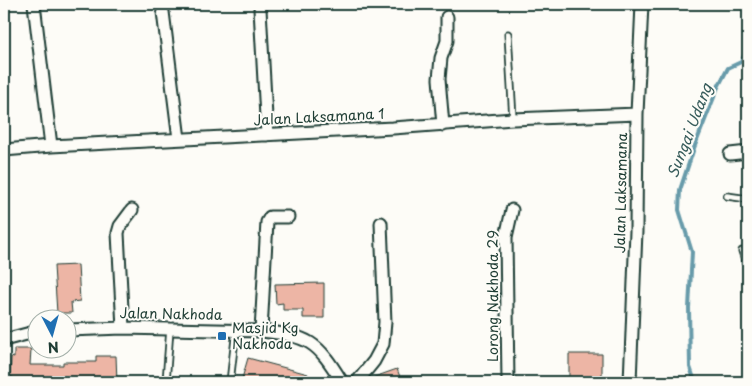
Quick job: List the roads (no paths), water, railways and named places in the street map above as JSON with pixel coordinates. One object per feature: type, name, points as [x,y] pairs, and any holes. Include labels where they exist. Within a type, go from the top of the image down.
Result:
[{"type":"street","points":[[34,4],[51,146]]},
{"type":"street","points":[[162,4],[179,139]]},
{"type":"street","name":"Jalan Laksamana","points":[[630,382],[636,231],[637,114],[642,4]]},
{"type":"street","points":[[260,10],[267,135]]},
{"type":"street","points":[[442,124],[439,79],[441,58],[447,41],[447,17]]},
{"type":"street","name":"Jalan Laksamana 1","points":[[4,150],[637,114]]},
{"type":"street","points":[[730,154],[748,152]]},
{"type":"street","points":[[123,328],[118,233],[120,226],[132,210]]},
{"type":"street","name":"Lorong Nakhoda 29","points":[[508,382],[506,237],[512,210]]},
{"type":"street","points":[[261,330],[267,222],[270,218],[288,217]]},
{"type":"street","points":[[357,382],[374,361],[383,344],[385,322],[380,223]]},
{"type":"street","name":"Jalan Nakhoda","points":[[78,330],[170,328],[261,330],[284,333],[302,338],[324,353],[342,382]]},
{"type":"street","points":[[4,340],[28,334]]},
{"type":"lane","points":[[508,34],[513,120]]},
{"type":"lane","points":[[727,196],[748,198]]},
{"type":"lane","points":[[742,251],[748,266]]},
{"type":"lane","points":[[166,382],[170,328]]},
{"type":"lane","points":[[230,382],[236,330]]},
{"type":"waterway","name":"Sungai Udang","points":[[695,382],[690,367],[689,308],[692,252],[679,210],[680,190],[718,87],[728,68],[741,62],[748,47]]},
{"type":"place","name":"Masjid Kg Nakhoda","points":[[222,336]]}]
